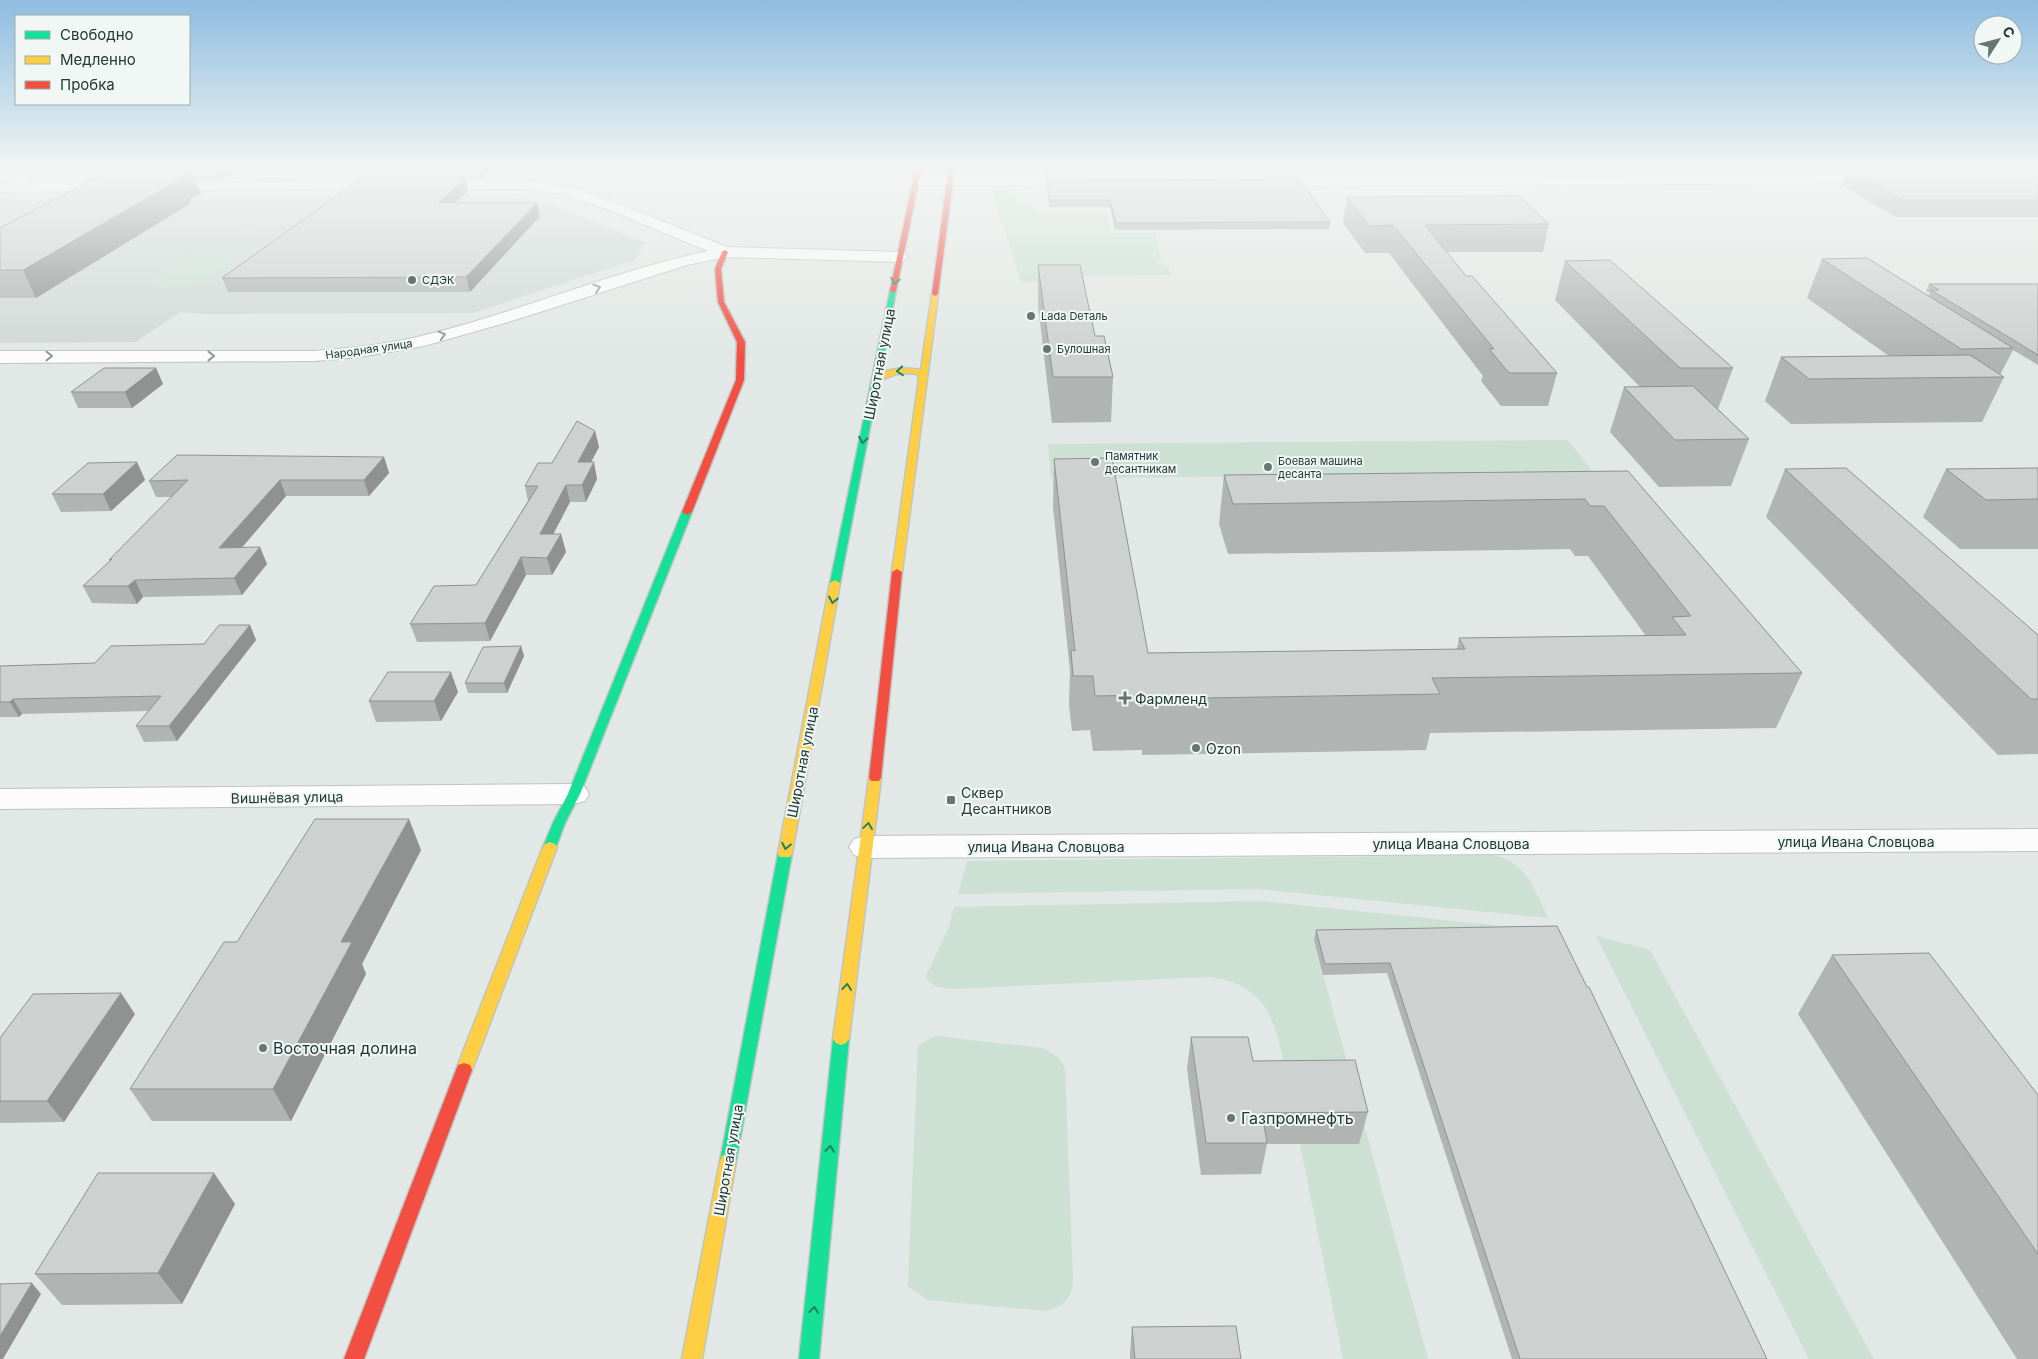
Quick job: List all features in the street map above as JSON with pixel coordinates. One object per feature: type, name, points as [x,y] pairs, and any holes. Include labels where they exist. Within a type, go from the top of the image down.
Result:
[{"type":"main road","name":"Широтная улица","points":[[692,1359],[874,380],[900,256],[908,229]]},
{"type":"main road","points":[[809,1359],[844,1007],[874,785],[906,488],[924,379],[944,229]]},
{"type":"main road","points":[[354,1359],[559,823],[574,794],[740,380],[741,342],[721,302],[718,269],[725,252]]},
{"type":"main road","points":[[882,346],[884,352],[891,354]]},
{"type":"main road","points":[[914,356],[922,353],[928,346]]},
{"type":"main road","points":[[874,380],[883,374],[897,370],[920,372],[924,379]]},
{"type":"street","name":"Народная улица","points":[[666,229],[725,252]]},
{"type":"street","name":"Народная улица","points":[[0,357],[315,356],[360,352],[418,342],[509,316],[683,261],[725,252],[900,256]]},
{"type":"street","name":"Вишнёвая улица","points":[[0,799],[574,794]]},
{"type":"street","name":"улица Ивана Словцова","points":[[865,847],[2038,840]]},
{"type":"shaded area","points":[[0,229],[613,229],[646,243],[635,260],[473,313],[206,314],[180,312],[136,342],[0,343]]},
{"type":"green space","points":[[245,229],[273,229],[271,231],[243,231]]},
{"type":"green space","points":[[1004,229],[1110,229],[1111,233],[1155,233],[1161,259],[1156,264],[1167,265],[1172,275],[1058,276],[1053,282],[1021,282]]},
{"type":"green space","points":[[211,250],[233,250],[242,253],[199,283],[181,287],[149,285],[149,281],[191,254]]},
{"type":"green space","points":[[1568,440],[1594,474],[1051,478],[1048,444]]},
{"type":"green space","points":[[1492,855],[1514,863],[1521,870],[1528,878],[1548,918],[1258,889],[958,894],[967,861]]},
{"type":"green space","points":[[1260,901],[1551,931],[1314,941],[1428,1359],[1343,1359],[1300,1144],[1359,1144],[1289,1092],[1277,1034],[1261,1002],[1249,991],[1232,982],[1209,977],[951,989],[935,986],[925,978],[949,927],[954,907]]},
{"type":"green space","points":[[1596,936],[1650,950],[1874,1359],[1809,1359]]},
{"type":"green space","points":[[935,1036],[1043,1048],[1060,1059],[1065,1069],[1073,1281],[1071,1293],[1065,1301],[1056,1307],[1045,1311],[928,1300],[908,1286],[918,1046]]},
{"type":"building","points":[[0,229],[93,229],[23,270],[0,270]]},
{"type":"building","points":[[290,229],[512,229],[466,277],[222,278]]},
{"type":"building","points":[[1397,229],[1429,229],[1466,276],[1472,276],[1557,373],[1509,373],[1489,349],[1494,349]]},
{"type":"building","points":[[1867,258],[2013,348],[1961,349],[1822,259]]},
{"type":"building","points":[[1610,260],[1733,368],[1680,368],[1565,261]]},
{"type":"building","points":[[1038,265],[1080,265],[1095,336],[1104,336],[1113,377],[1053,377]]},
{"type":"building","points":[[1929,284],[2038,284],[2038,355],[1931,290],[1939,290]]},
{"type":"building","points":[[1970,355],[2004,377],[1809,379],[1781,357]]},
{"type":"building","points":[[104,368],[156,368],[125,392],[71,392]]},
{"type":"building","points":[[1693,386],[1749,439],[1675,440],[1624,387]]},
{"type":"building","points":[[577,421],[595,431],[578,462],[594,462],[582,485],[566,485],[540,534],[561,534],[547,558],[521,557],[485,623],[410,624],[434,586],[476,585],[538,486],[525,486],[538,463],[552,463]]},
{"type":"building","points":[[177,455],[384,457],[364,480],[280,480],[219,548],[260,547],[234,578],[135,580],[128,586],[83,586],[112,559],[109,560],[188,480],[149,481]]},
{"type":"building","points":[[1112,458],[1148,653],[1465,649],[1459,638],[1686,635],[1672,617],[1691,616],[1604,506],[1590,506],[1585,499],[1233,504],[1224,475],[1628,471],[1802,673],[1432,678],[1440,694],[1147,699],[1146,695],[1095,696],[1093,676],[1073,676],[1071,650],[1075,651],[1054,459]]},
{"type":"building","points":[[137,462],[103,494],[52,494],[88,463]]},
{"type":"building","points":[[1846,468],[2038,635],[2038,699],[2031,699],[1785,469]]},
{"type":"building","points":[[2038,468],[2038,499],[1986,500],[1946,469]]},
{"type":"building","points":[[219,625],[250,625],[169,726],[136,726],[161,696],[13,699],[10,702],[0,702],[0,666],[95,663],[111,646],[204,644]]},
{"type":"building","points":[[521,646],[504,683],[465,683],[483,647]]},
{"type":"building","points":[[388,672],[451,672],[434,701],[369,701]]},
{"type":"building","points":[[315,819],[409,819],[341,942],[352,942],[273,1089],[130,1089],[224,942],[237,942]]},
{"type":"building","points":[[1557,926],[1587,987],[1589,987],[1767,1359],[1520,1359],[1390,963],[1325,964],[1316,930]]},
{"type":"building","points":[[1929,953],[2038,1095],[2038,1254],[1832,955]]},
{"type":"building","points":[[121,993],[47,1101],[0,1101],[0,1038],[33,994]]},
{"type":"building","points":[[1191,1037],[1248,1037],[1253,1061],[1355,1060],[1368,1112],[1262,1113],[1267,1143],[1206,1143]]},
{"type":"building","points":[[98,1173],[214,1173],[158,1273],[35,1274]]},
{"type":"building","points":[[32,1283],[0,1336],[0,1284]]},
{"type":"building","points":[[1236,1326],[1241,1359],[1135,1359],[1132,1327]]},
{"type":"traffic: fast","points":[[835,583],[893,291]]},
{"type":"traffic: fast","points":[[550,847],[559,823],[574,794],[687,512]]},
{"type":"traffic: fast","points":[[728,1161],[785,854]]},
{"type":"traffic: fast","points":[[809,1359],[841,1039]]},
{"type":"traffic: slow","points":[[897,572],[905,502],[935,294]]},
{"type":"traffic: slow","points":[[875,380],[891,372],[902,371],[920,372],[924,379]]},
{"type":"traffic: slow","points":[[785,854],[835,583]]},
{"type":"traffic: slow","points":[[841,1039],[875,778]]},
{"type":"traffic: slow","points":[[464,1070],[550,847]]},
{"type":"traffic: slow","points":[[692,1359],[728,1161]]},
{"type":"traffic: jam","points":[[893,291],[906,229]]},
{"type":"traffic: jam","points":[[935,294],[944,229]]},
{"type":"traffic: jam","points":[[687,512],[740,380],[741,342],[721,302],[718,269],[725,252]]},
{"type":"traffic: jam","points":[[875,778],[897,572]]},
{"type":"traffic: jam","points":[[354,1359],[464,1070]]},
{"type":"place","name":"СДЭК","points":[[412,280]]},
{"type":"place","name":"Lada Dеталь","points":[[1031,316]]},
{"type":"place","name":"Булошная","points":[[1047,349]]},
{"type":"place","name":"Памятник десантникам","points":[[1095,462]]},
{"type":"place","name":"Боевая машина десанта","points":[[1268,467]]},
{"type":"place","name":"Фармленд","points":[[1125,698]]},
{"type":"place","name":"Ozon","points":[[1196,748]]},
{"type":"place","name":"Сквер Десантников","points":[[951,800]]},
{"type":"place","name":"Восточная долина","points":[[263,1048]]},
{"type":"place","name":"Газпромнефть","points":[[1231,1118]]}]
